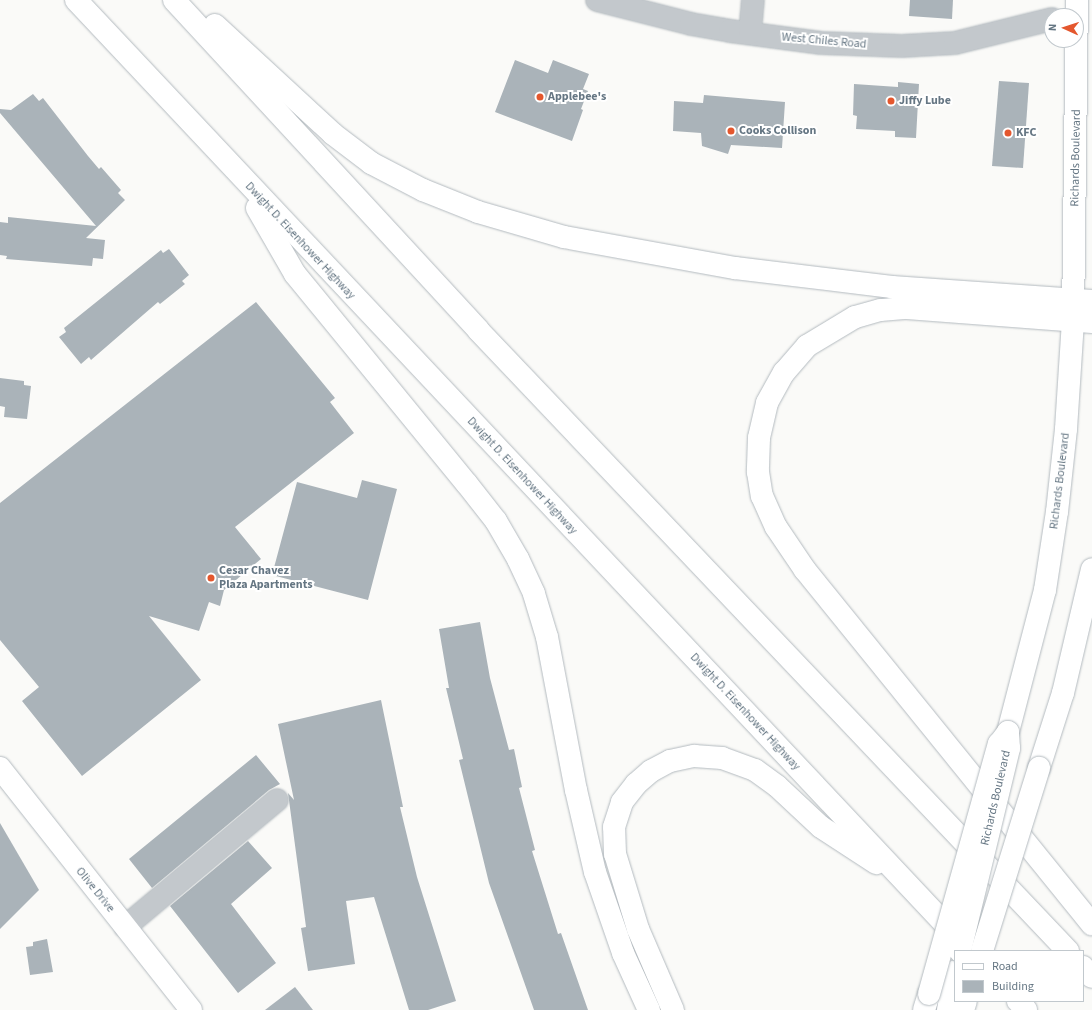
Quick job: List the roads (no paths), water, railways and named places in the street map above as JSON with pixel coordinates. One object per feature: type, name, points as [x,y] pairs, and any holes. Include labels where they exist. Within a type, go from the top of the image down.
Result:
[{"type":"main road","name":"Dwight D. Eisenhower Highway","points":[[76,0],[238,175],[969,950]]},
{"type":"main road","points":[[174,0],[478,330],[1067,950]]},
{"type":"main road","points":[[188,0],[332,134],[370,163],[423,190],[478,212],[564,237],[735,268],[1083,311]]},
{"type":"main road","name":"Richards Boulevard","points":[[960,950],[1009,748],[1008,732],[1045,590],[1058,512],[1066,429],[1083,311],[1078,48]]},
{"type":"main road","points":[[238,175],[295,274],[472,490],[496,521],[518,559],[534,594],[547,637],[576,790],[595,872],[623,953],[649,1010]]},
{"type":"main road","points":[[1083,311],[904,308],[880,310],[855,317],[807,346],[784,372],[767,403],[759,438],[758,472],[762,496],[776,527],[804,570],[1092,924]]},
{"type":"main road","points":[[982,950],[1063,693],[1092,569]]},
{"type":"main road","points":[[926,1002],[999,744],[1008,732]]},
{"type":"main road","points":[[673,1010],[638,929],[615,854],[614,827],[622,802],[636,784],[650,771],[670,761],[694,756],[722,758],[755,770],[777,786],[821,827],[906,882]]},
{"type":"main road","name":"Olive Drive","points":[[0,768],[191,1010]]},
{"type":"main road","points":[[1084,968],[1092,976]]},
{"type":"main road","points":[[948,1010],[954,977]]},
{"type":"main road","points":[[1019,1002],[1026,1010]]},
{"type":"street","name":"West Chiles Road","points":[[597,0],[691,24],[821,43],[930,46],[956,43],[1044,20]]},
{"type":"street","points":[[750,33],[753,0]]},
{"type":"street","points":[[125,927],[277,800]]},
{"type":"place","name":"Applebee's","points":[[540,97]]},
{"type":"place","name":"Jiffy Lube","points":[[891,101]]},
{"type":"place","name":"Cooks Collison","points":[[731,131]]},
{"type":"place","name":"KFC","points":[[1008,133]]},
{"type":"place","name":"Cesar Chavez Plaza Apartments","points":[[211,578]]}]
